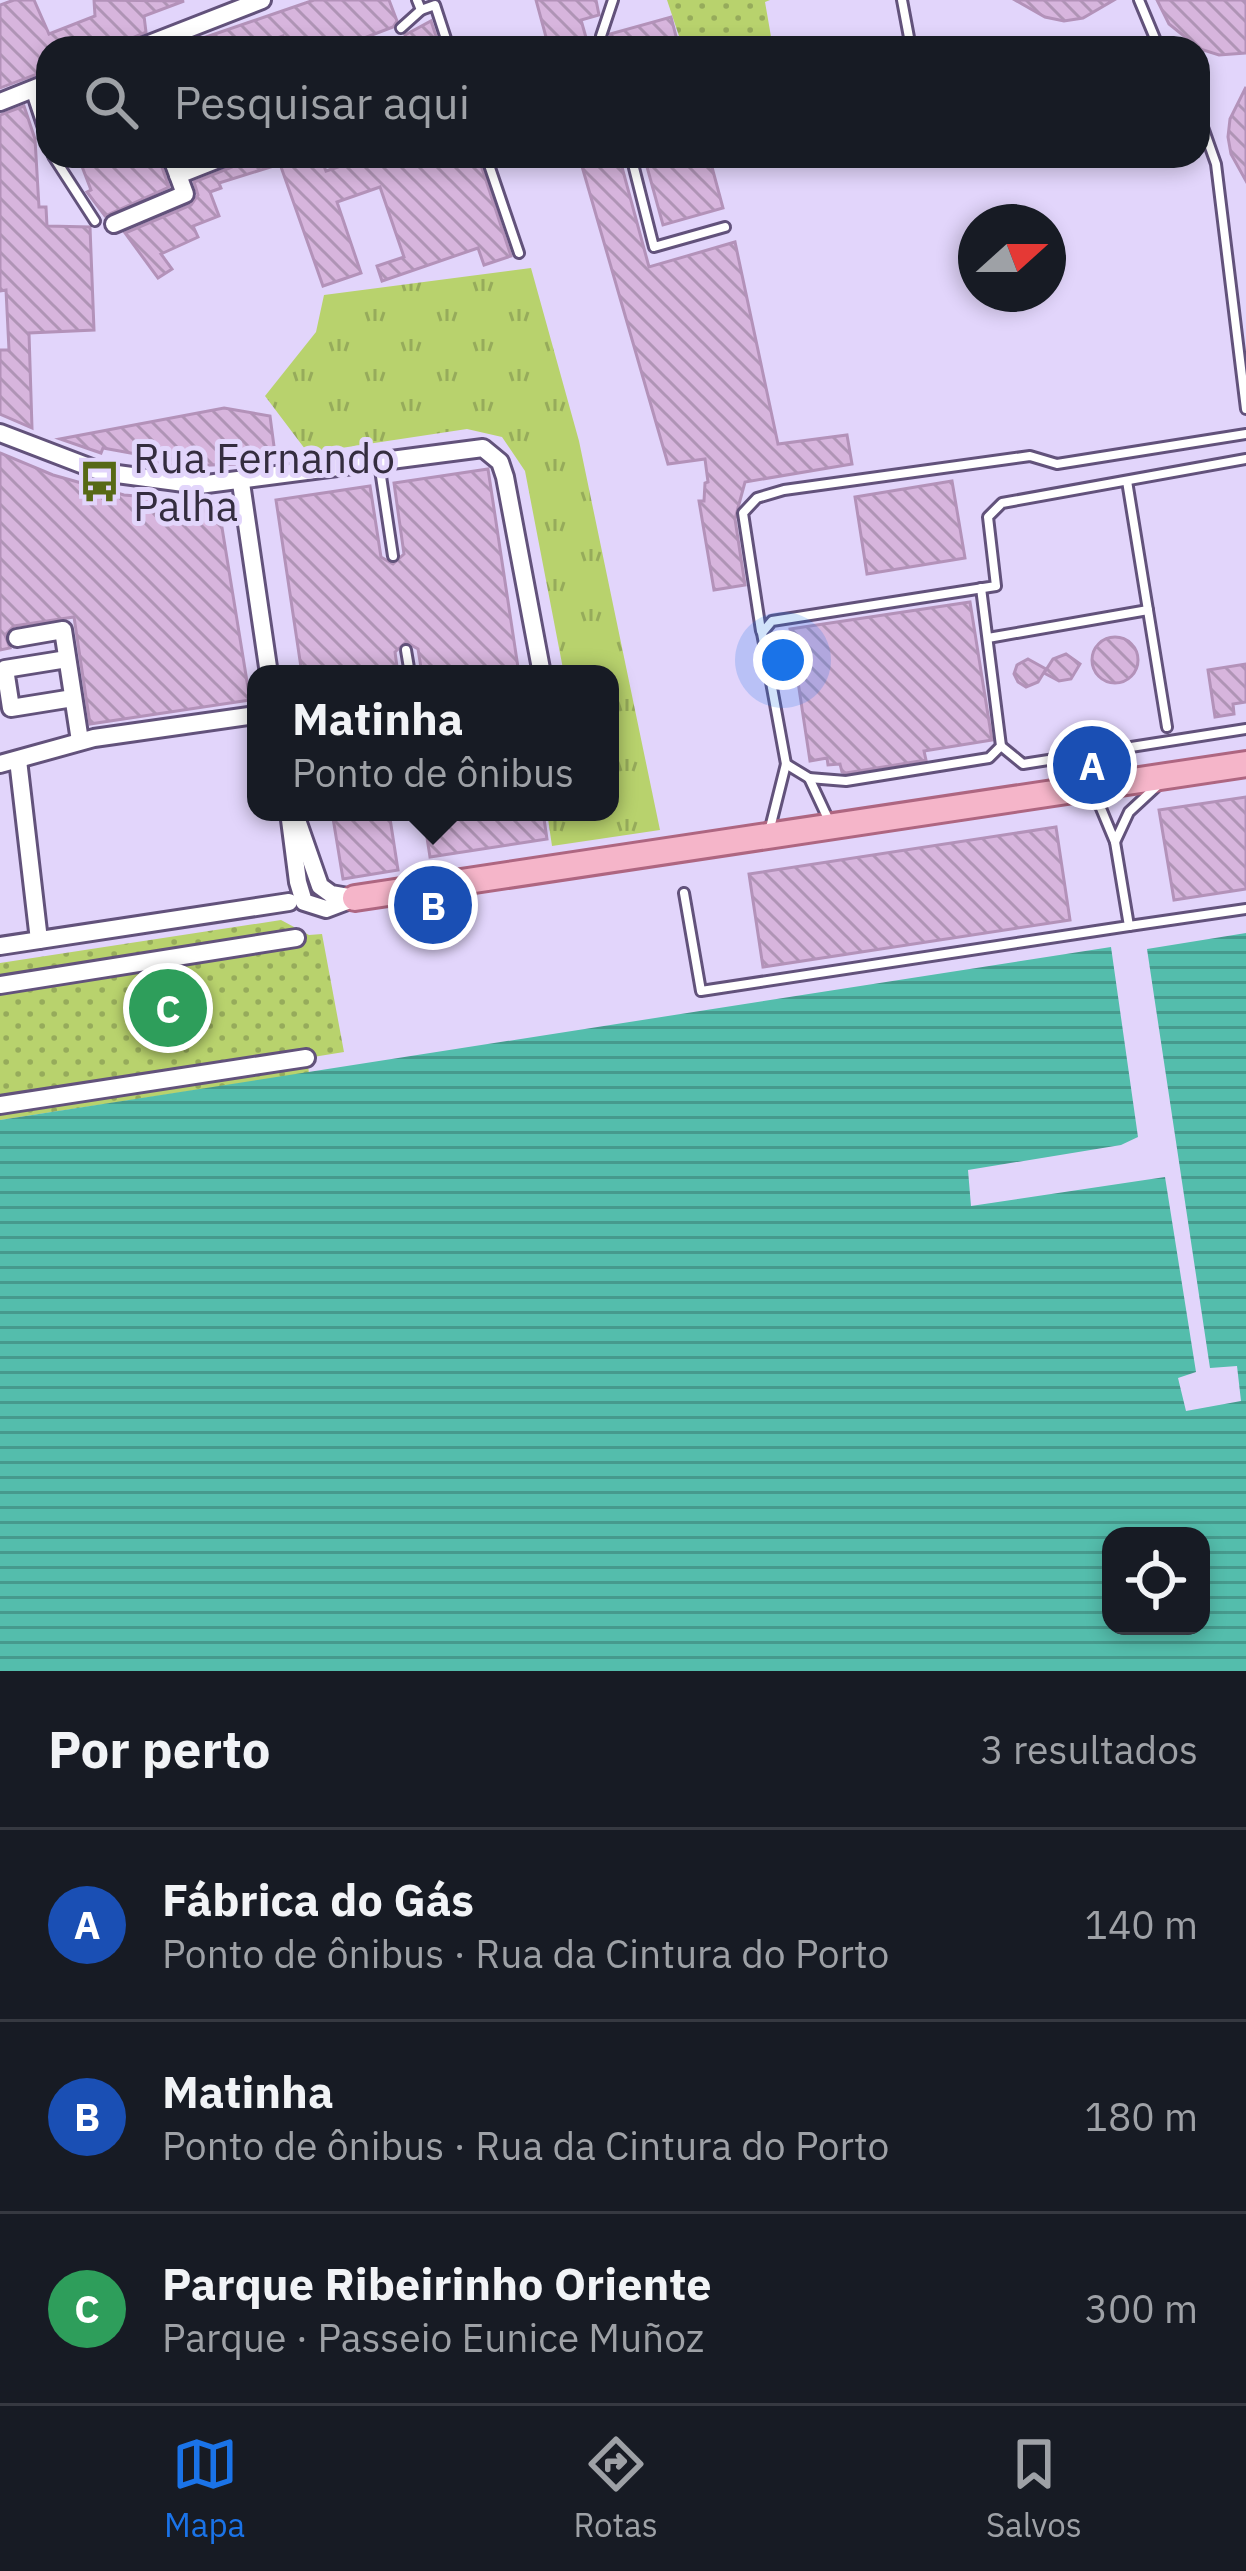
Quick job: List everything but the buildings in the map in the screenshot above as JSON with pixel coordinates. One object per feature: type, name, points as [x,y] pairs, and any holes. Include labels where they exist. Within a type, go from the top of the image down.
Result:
[{"type":"main road","points":[[355,898],[1246,764]]},
{"type":"street","points":[[170,36],[262,0]]},
{"type":"street","points":[[0,102],[36,88]]},
{"type":"street","points":[[114,224],[185,194],[175,168]]},
{"type":"street","points":[[178,176],[197,168]]},
{"type":"street","points":[[0,433],[102,472],[169,484],[241,483],[471,447],[490,452],[500,462],[540,665]]},
{"type":"street","points":[[241,483],[268,665]]},
{"type":"street","points":[[17,638],[63,630],[80,741]]},
{"type":"street","points":[[67,659],[5,669],[11,708],[73,698]]},
{"type":"street","points":[[39,940],[9,762],[80,741],[247,716]]},
{"type":"street","points":[[293,821],[304,902],[326,909],[355,898]]},
{"type":"street","points":[[0,946],[289,902]]},
{"type":"street","points":[[0,985],[296,938]]},
{"type":"street","points":[[0,1106],[306,1058]]},
{"type":"lane","points":[[601,36],[613,0]]},
{"type":"lane","points":[[902,0],[909,36]]},
{"type":"lane","points":[[1139,0],[1154,36]]},
{"type":"lane","points":[[400,28],[419,5],[435,5],[445,36]]},
{"type":"lane","points":[[1210,147],[1216,164],[1246,409]]},
{"type":"lane","points":[[61,168],[95,221]]},
{"type":"lane","points":[[490,168],[519,253]]},
{"type":"lane","points":[[634,168],[654,247],[725,227]]},
{"type":"lane","points":[[768,834],[786,764],[742,513],[757,498],[784,490],[1030,456],[1057,464],[1246,434]]},
{"type":"lane","points":[[762,633],[772,621],[996,586],[988,518],[1002,503],[1246,459]]},
{"type":"lane","points":[[379,461],[393,556]]},
{"type":"lane","points":[[1127,482],[1167,727]]},
{"type":"lane","points":[[981,588],[1001,746],[1023,764],[1246,729]]},
{"type":"lane","points":[[988,638],[1148,610]]},
{"type":"lane","points":[[406,650],[408,665]]},
{"type":"lane","points":[[786,764],[809,778],[846,782],[988,758],[1001,746]]},
{"type":"lane","points":[[1114,842],[1139,799],[1177,773]]},
{"type":"lane","points":[[809,778],[830,825]]},
{"type":"lane","points":[[1068,788],[1100,806],[1114,842],[1129,926]]},
{"type":"lane","points":[[684,892],[701,991],[1246,909]]},
{"type":"green space","points":[[667,0],[770,0],[765,2],[771,36],[679,36]]},
{"type":"green space","points":[[531,268],[579,441],[660,830],[552,846],[548,821],[619,821],[619,665],[562,665],[525,471],[502,437],[467,429],[308,453],[265,396],[316,332],[324,295]]},
{"type":"green space","points":[[281,920],[309,935],[322,934],[344,1052],[307,1058],[309,1073],[0,1120],[0,963]]},
{"type":"shaded area","points":[[1246,933],[1246,1671],[0,1671],[0,1120],[1111,947],[1138,1137],[1121,1145],[968,1170],[971,1206],[1165,1177],[1196,1372],[1178,1378],[1186,1411],[1241,1401],[1237,1366],[1210,1368],[1147,949]]},
{"type":"place","name":"Rua Fernando Palha","points":[[99,482]]},
{"type":"place","name":"Fábrica do Gás","points":[[1092,765]]},
{"type":"place","name":"Matinha","points":[[433,905]]},
{"type":"place","name":"Parque Ribeirinho Oriente","points":[[168,1008]]}]
